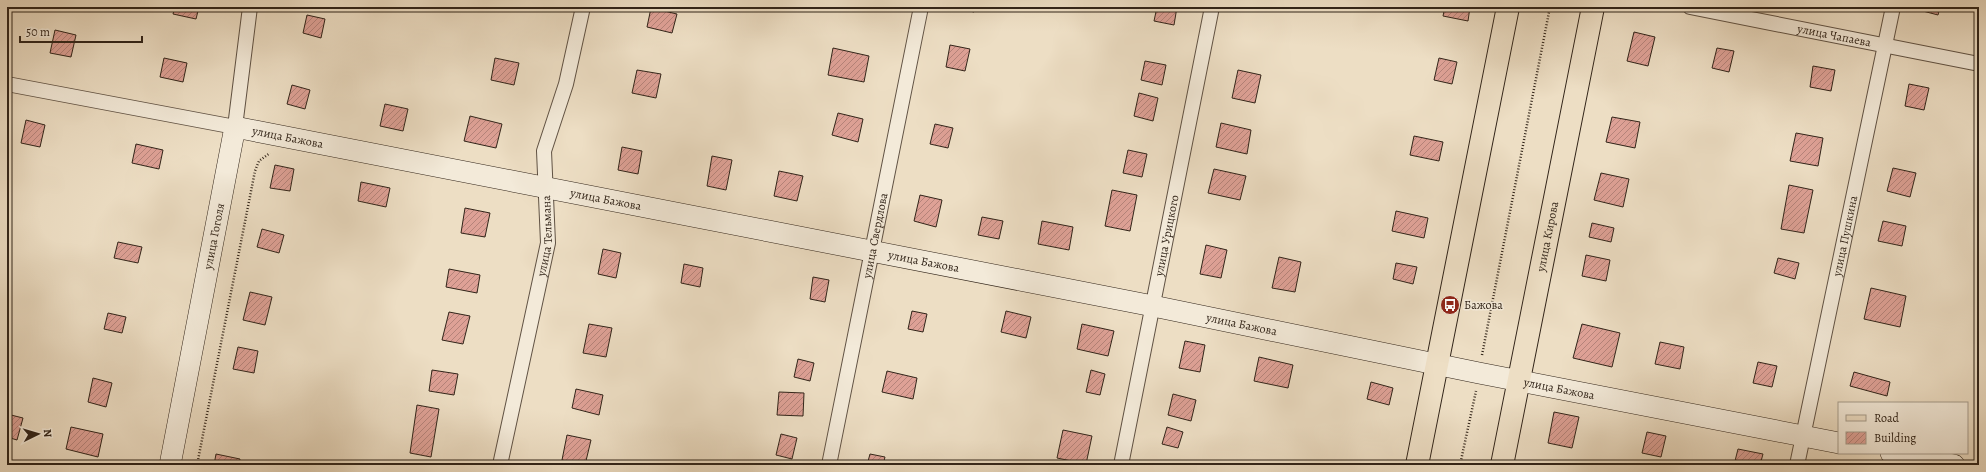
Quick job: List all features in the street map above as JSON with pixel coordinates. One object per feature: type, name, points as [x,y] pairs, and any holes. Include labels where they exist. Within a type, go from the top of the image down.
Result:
[{"type":"main road","points":[[1417,465],[1508,7]]},
{"type":"main road","name":"улица Кирова","points":[[1502,465],[1593,7]]},
{"type":"street","name":"улица Гоголя","points":[[170,465],[235,127],[250,7]]},
{"type":"street","name":"улица Тельмана","points":[[500,465],[548,243],[544,151],[566,84],[583,7]]},
{"type":"street","name":"улица Свердлова","points":[[829,465],[921,7]]},
{"type":"street","name":"улица Урицкого","points":[[1121,465],[1212,7]]},
{"type":"street","name":"улица Чапаева","points":[[1690,7],[1885,47],[1979,64]]},
{"type":"street","name":"улица Пушкина","points":[[1797,465],[1893,7]]},
{"type":"street","name":"улица Бажова","points":[[7,84],[1153,306],[1838,443]]},
{"type":"street","points":[[1896,454],[1954,465]]},
{"type":"path","points":[[1460,465],[1550,7]]},
{"type":"path","points":[[197,465],[254,171]]},
{"type":"building","points":[[175,7],[199,7],[196,19],[173,14]]},
{"type":"building","points":[[957,7],[975,7],[974,12]]},
{"type":"building","points":[[1157,7],[1177,7],[1174,25],[1154,21]]},
{"type":"building","points":[[1445,7],[1470,7],[1468,21],[1443,16]]},
{"type":"building","points":[[1920,7],[1940,7],[1938,15],[1919,10]]},
{"type":"building","points":[[651,8],[677,14],[672,33],[647,27]]},
{"type":"building","points":[[307,15],[325,19],[321,38],[303,33]]},
{"type":"building","points":[[55,30],[76,35],[71,57],[50,53]]},
{"type":"building","points":[[1634,32],[1655,37],[1648,66],[1627,61]]},
{"type":"building","points":[[950,45],[970,49],[965,71],[946,67]]},
{"type":"building","points":[[833,48],[869,56],[864,82],[828,75]]},
{"type":"building","points":[[1717,48],[1734,51],[1729,72],[1712,68]]},
{"type":"building","points":[[164,58],[187,63],[183,82],[160,77]]},
{"type":"building","points":[[495,58],[519,63],[514,85],[491,80]]},
{"type":"building","points":[[1439,58],[1457,62],[1452,84],[1434,80]]},
{"type":"building","points":[[1145,61],[1166,65],[1162,85],[1141,80]]},
{"type":"building","points":[[1813,66],[1835,70],[1831,91],[1810,87]]},
{"type":"building","points":[[637,70],[661,74],[656,98],[632,93]]},
{"type":"building","points":[[1238,70],[1261,75],[1255,103],[1232,98]]},
{"type":"building","points":[[1909,84],[1929,88],[1924,110],[1905,106]]},
{"type":"building","points":[[292,85],[310,90],[305,109],[287,104]]},
{"type":"building","points":[[1139,93],[1158,98],[1153,121],[1134,116]]},
{"type":"building","points":[[385,104],[408,109],[403,131],[380,126]]},
{"type":"building","points":[[838,113],[863,119],[858,142],[832,135]]},
{"type":"building","points":[[470,116],[502,124],[496,148],[464,141]]},
{"type":"building","points":[[1612,117],[1640,122],[1635,148],[1606,142]]},
{"type":"building","points":[[26,120],[45,125],[40,147],[21,143]]},
{"type":"building","points":[[1221,123],[1251,130],[1247,154],[1216,147]]},
{"type":"building","points":[[935,124],[953,128],[948,148],[930,144]]},
{"type":"building","points":[[1796,133],[1823,138],[1818,166],[1790,161]]},
{"type":"building","points":[[1414,136],[1443,142],[1439,161],[1410,155]]},
{"type":"building","points":[[136,144],[163,150],[159,169],[132,163]]},
{"type":"building","points":[[622,147],[642,151],[638,174],[618,170]]},
{"type":"building","points":[[1128,150],[1147,154],[1142,177],[1123,173]]},
{"type":"building","points":[[712,156],[732,160],[726,190],[707,186]]},
{"type":"building","points":[[275,165],[294,169],[290,191],[270,188]]},
{"type":"building","points":[[1893,168],[1916,173],[1910,197],[1887,191]]},
{"type":"building","points":[[1214,169],[1246,176],[1240,200],[1208,193]]},
{"type":"building","points":[[779,171],[803,176],[797,201],[774,196]]},
{"type":"building","points":[[1601,173],[1629,179],[1623,207],[1594,200]]},
{"type":"building","points":[[361,182],[390,188],[386,207],[358,201]]},
{"type":"building","points":[[1789,185],[1813,190],[1804,233],[1781,229]]},
{"type":"building","points":[[1112,190],[1137,195],[1130,231],[1105,226]]},
{"type":"building","points":[[920,195],[942,200],[936,227],[914,221]]},
{"type":"building","points":[[465,208],[490,213],[485,237],[461,233]]},
{"type":"building","points":[[1396,211],[1428,218],[1424,238],[1392,231]]},
{"type":"building","points":[[982,217],[1003,221],[999,239],[978,235]]},
{"type":"building","points":[[1042,221],[1073,227],[1069,250],[1038,244]]},
{"type":"building","points":[[1883,221],[1906,226],[1902,246],[1878,241]]},
{"type":"building","points":[[1592,223],[1614,228],[1611,242],[1589,237]]},
{"type":"building","points":[[262,229],[284,235],[279,253],[257,247]]},
{"type":"building","points":[[118,242],[142,247],[138,263],[114,258]]},
{"type":"building","points":[[1206,245],[1227,250],[1221,278],[1200,274]]},
{"type":"building","points":[[603,249],[621,253],[616,278],[598,274]]},
{"type":"building","points":[[1586,255],[1610,260],[1606,281],[1582,276]]},
{"type":"building","points":[[1279,257],[1301,262],[1295,292],[1272,288]]},
{"type":"building","points":[[1778,258],[1799,263],[1795,279],[1774,273]]},
{"type":"building","points":[[1396,263],[1417,267],[1413,284],[1393,279]]},
{"type":"building","points":[[684,264],[703,268],[700,287],[681,283]]},
{"type":"building","points":[[449,269],[480,275],[477,293],[446,287]]},
{"type":"building","points":[[813,277],[829,280],[825,302],[810,299]]},
{"type":"building","points":[[1871,288],[1906,296],[1900,327],[1864,319]]},
{"type":"building","points":[[250,292],[272,297],[265,325],[243,320]]},
{"type":"building","points":[[912,311],[927,314],[923,332],[908,329]]},
{"type":"building","points":[[1006,311],[1031,317],[1026,338],[1001,332]]},
{"type":"building","points":[[449,312],[470,316],[463,344],[442,340]]},
{"type":"building","points":[[108,313],[126,317],[122,333],[104,329]]},
{"type":"building","points":[[589,324],[612,328],[606,357],[583,353]]},
{"type":"building","points":[[1082,324],[1114,331],[1108,356],[1077,349]]},
{"type":"building","points":[[1582,324],[1620,333],[1612,367],[1573,358]]},
{"type":"building","points":[[1185,341],[1205,345],[1200,372],[1179,368]]},
{"type":"building","points":[[1660,342],[1684,347],[1680,369],[1655,364]]},
{"type":"building","points":[[238,347],[258,351],[254,373],[233,369]]},
{"type":"building","points":[[1259,357],[1293,365],[1288,388],[1254,381]]},
{"type":"building","points":[[798,359],[814,363],[810,381],[794,377]]},
{"type":"building","points":[[1758,362],[1777,366],[1772,387],[1753,383]]},
{"type":"building","points":[[432,370],[458,374],[454,395],[429,391]]},
{"type":"building","points":[[1091,370],[1105,374],[1100,395],[1086,392]]},
{"type":"building","points":[[887,371],[917,378],[913,399],[882,392]]},
{"type":"building","points":[[1854,372],[1890,382],[1887,396],[1850,386]]},
{"type":"building","points":[[93,378],[112,383],[106,407],[88,402]]},
{"type":"building","points":[[1371,382],[1393,388],[1389,405],[1367,399]]},
{"type":"building","points":[[576,389],[603,395],[599,415],[572,408]]},
{"type":"building","points":[[779,392],[804,393],[803,416],[777,415]]},
{"type":"building","points":[[1173,394],[1196,400],[1191,421],[1168,415]]},
{"type":"building","points":[[417,405],[439,409],[431,457],[410,453]]},
{"type":"building","points":[[1554,412],[1579,417],[1572,448],[1548,443]]},
{"type":"building","points":[[7,414],[23,418],[17,440],[7,437]]},
{"type":"building","points":[[71,427],[103,434],[98,457],[66,449]]},
{"type":"building","points":[[1167,427],[1183,432],[1178,448],[1162,444]]},
{"type":"building","points":[[1063,430],[1092,436],[1086,464],[1057,458]]},
{"type":"building","points":[[1647,432],[1666,436],[1661,457],[1642,453]]},
{"type":"building","points":[[781,434],[797,438],[792,459],[776,455]]},
{"type":"building","points":[[567,435],[591,440],[585,465],[562,460]]},
{"type":"building","points":[[1738,449],[1763,454],[1760,465],[1734,465]]},
{"type":"building","points":[[216,454],[240,459],[239,465],[214,465]]},
{"type":"building","points":[[870,454],[885,457],[883,465],[867,465]]},
{"type":"place","name":"Бажова","points":[[1450,305]]}]
